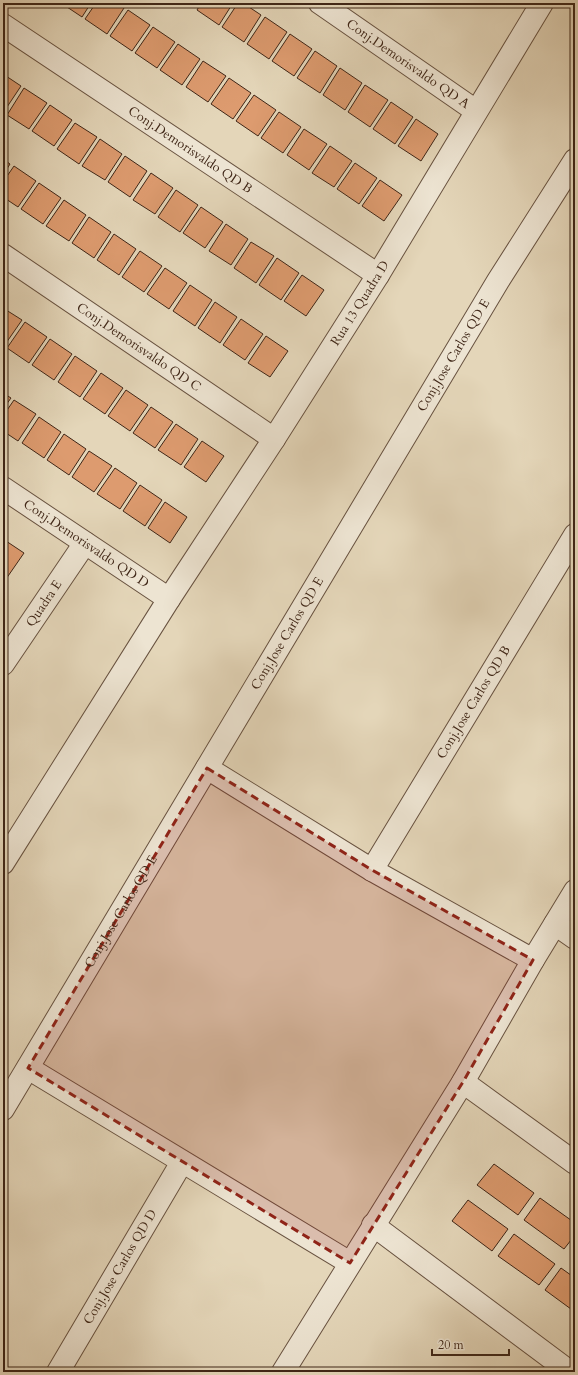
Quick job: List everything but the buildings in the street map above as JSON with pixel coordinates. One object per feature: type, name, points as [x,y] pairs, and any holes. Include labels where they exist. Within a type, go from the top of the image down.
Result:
[{"type":"street","name":"Conj.Demorisvaldo QD A","points":[[320,3],[476,111]]},
{"type":"street","name":"Rua 13 Quadra D","points":[[3,864],[169,599],[274,439],[378,275],[542,3]]},
{"type":"street","name":"Conj.Demorisvaldo QD B","points":[[3,26],[378,275]]},
{"type":"street","name":"Conj.Jose Carlos QD E","points":[[3,1109],[498,281],[575,160]]},
{"type":"street","name":"Conj.Demorisvaldo QD C","points":[[3,255],[274,439]]},
{"type":"street","name":"Conj.Demorisvaldo QD D","points":[[3,488],[169,599]]},
{"type":"street","name":"Conj.Jose Carlos QD B","points":[[372,870],[575,535]]},
{"type":"street","name":"Quadra E","points":[[3,664],[85,542]]},
{"type":"street","points":[[207,768],[372,870],[533,960]]},
{"type":"street","points":[[283,1372],[463,1082],[533,960],[575,891]]},
{"type":"street","points":[[555,924],[575,938]]},
{"type":"street","points":[[28,1068],[350,1263]]},
{"type":"street","points":[[463,1082],[575,1163]]},
{"type":"street","name":"Conj.Jose Carlos QD D","points":[[58,1372],[182,1162]]},
{"type":"street","points":[[374,1225],[570,1372]]},
{"type":"highlighted area","points":[[207,768],[372,870],[533,960],[463,1082],[350,1263],[28,1068]]}]
